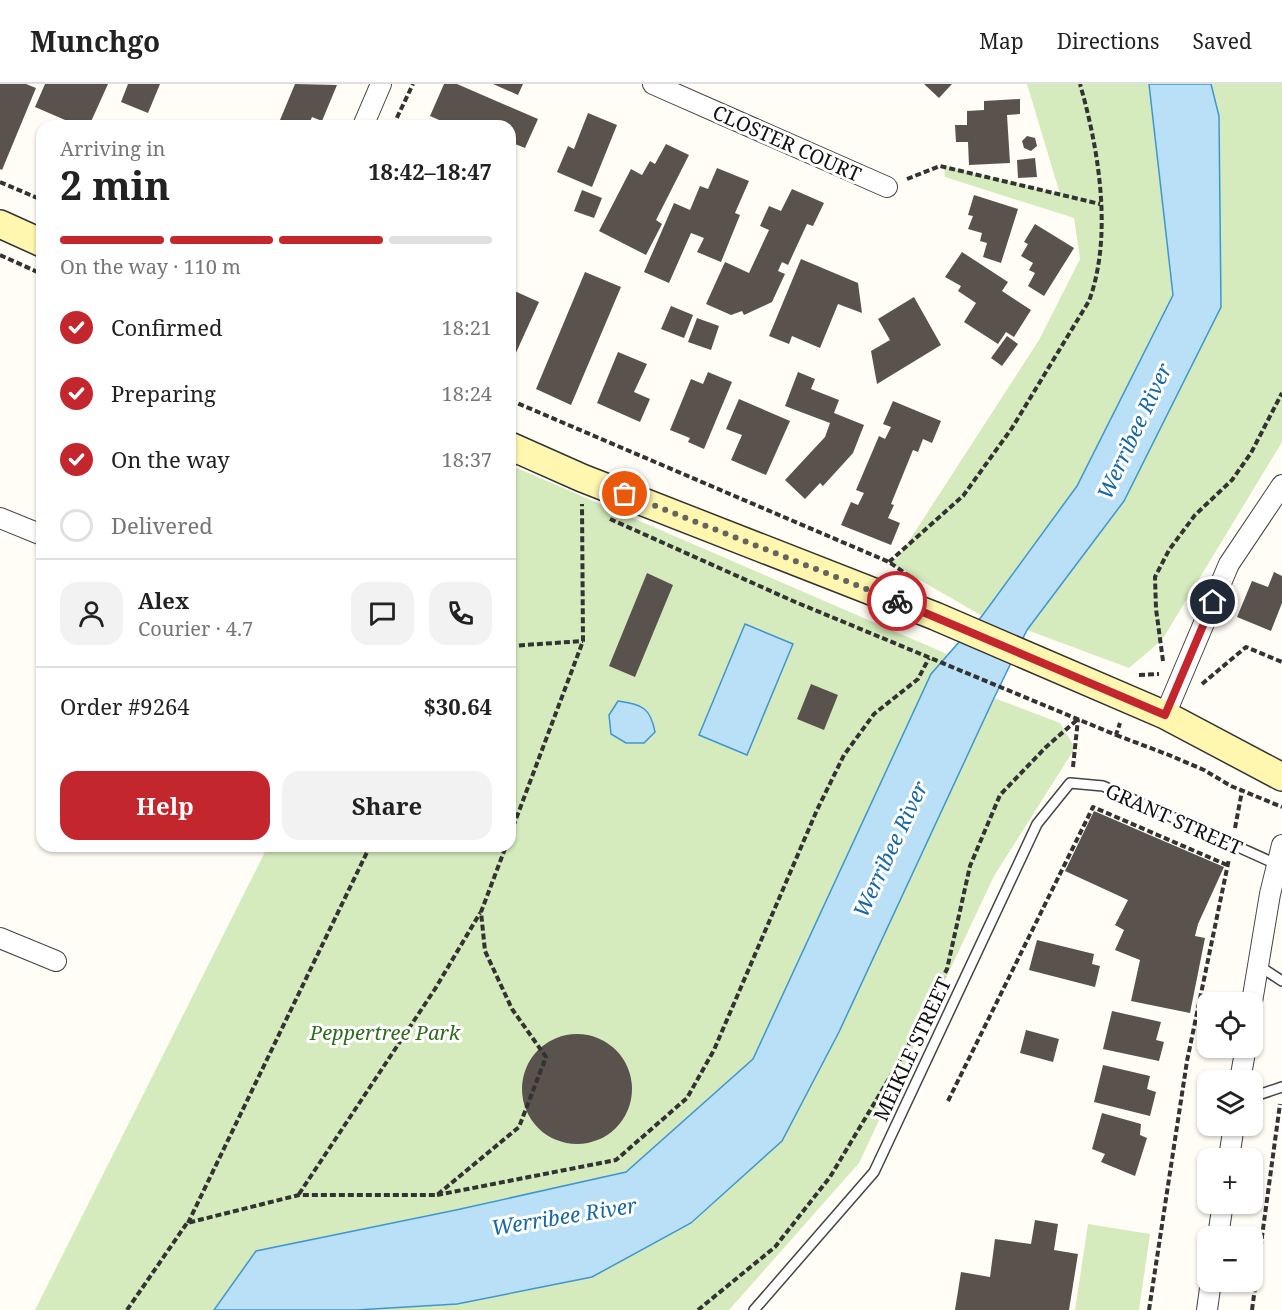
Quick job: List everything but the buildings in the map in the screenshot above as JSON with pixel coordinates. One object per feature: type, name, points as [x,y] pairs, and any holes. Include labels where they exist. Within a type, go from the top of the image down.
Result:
[{"type":"main road","points":[[0,224],[36,240]]},
{"type":"main road","points":[[516,449],[582,477],[935,616],[1086,683],[1165,715],[1282,777]]},
{"type":"street","points":[[366,120],[381,84]]},
{"type":"street","name":"CLOSTER COURT","points":[[653,84],[887,187]]},
{"type":"street","points":[[1165,715],[1229,564],[1282,485]]},
{"type":"street","points":[[0,518],[36,533]]},
{"type":"street","points":[[1254,992],[1279,854]]},
{"type":"street","points":[[0,938],[56,961]]},
{"type":"street","points":[[1207,1310],[1209,1292]]},
{"type":"lane","name":"GRANT STREET","points":[[1070,783],[1103,786],[1233,846],[1279,854]]},
{"type":"lane","name":"MEIKLE STREET","points":[[754,1310],[874,1172],[1037,824],[1070,783]]},
{"type":"lane","points":[[1258,966],[1282,981]]},
{"type":"lane","points":[[1263,1093],[1282,1087]]},
{"type":"path","points":[[396,120],[413,84]]},
{"type":"path","points":[[889,562],[963,496],[1012,428],[1089,302],[1096,283],[1100,204],[1098,157],[1080,84]]},
{"type":"path","points":[[887,187],[940,166],[1100,204]]},
{"type":"path","points":[[0,182],[36,197]]},
{"type":"path","points":[[0,255],[36,271]]},
{"type":"path","points":[[1164,663],[1156,609],[1155,577],[1169,550],[1195,515],[1232,480],[1251,453],[1282,393]]},
{"type":"path","points":[[516,403],[889,562],[919,583]]},
{"type":"path","points":[[516,819],[583,641],[582,477]]},
{"type":"path","points":[[572,502],[593,511]]},
{"type":"path","points":[[603,516],[793,601],[1078,719]]},
{"type":"path","points":[[516,646],[583,641]]},
{"type":"path","points":[[187,1223],[299,1195],[437,1195],[616,1160],[687,1098],[714,1050],[817,810],[844,755],[874,714],[918,679],[930,658]]},
{"type":"path","points":[[1070,783],[1078,719]]},
{"type":"path","points":[[698,1310],[774,1247],[830,1177],[905,1052],[947,969],[970,866],[1000,795],[1046,747],[1078,719]]},
{"type":"path","points":[[1116,735],[1204,770],[1231,786],[1282,807]]},
{"type":"path","points":[[1149,1310],[1188,1061],[1227,865],[1233,846],[1242,790]]},
{"type":"path","points":[[948,1101],[1093,807],[1227,865]]},
{"type":"path","points":[[128,1310],[187,1223],[367,852]]},
{"type":"path","points":[[299,1195],[435,989],[481,912],[504,852]]},
{"type":"path","points":[[437,1195],[519,1128],[546,1057],[512,1009],[485,951],[481,912]]},
{"type":"path","points":[[1251,1310],[1282,1095]]},
{"type":"green space","points":[[1027,84],[1149,84],[1173,294],[1077,486],[982,616],[889,562],[898,558],[1039,340],[1080,259],[1074,218],[945,177],[944,166],[1060,194]]},
{"type":"green space","points":[[1211,84],[1282,84],[1282,442],[1162,640],[1129,668],[1027,630],[1124,501],[1219,116]]},
{"type":"green space","name":"Peppertree Park","points":[[516,468],[947,654],[753,1059],[626,1172],[456,1210],[215,1310],[35,1310],[265,852],[516,852]]},
{"type":"green space","points":[[994,698],[1060,723],[1075,748],[994,876],[859,1163],[729,1310],[356,1310],[457,1304],[592,1277],[692,1223],[782,1141],[839,1032]]},
{"type":"green space","points":[[1088,1224],[1150,1234],[1139,1310],[1075,1310]]},
{"type":"water","name":"Werribee River","points":[[1149,84],[1211,84],[1219,116],[1221,307],[1124,501],[1027,630],[839,1032],[782,1141],[691,1223],[592,1277],[457,1304],[356,1310],[214,1310],[256,1251],[626,1172],[753,1059],[931,674],[982,616],[1077,486],[1173,295]]},
{"type":"water","points":[[745,624],[793,644],[747,755],[699,735]]},
{"type":"water","points":[[618,701],[633,704],[647,712],[655,732],[644,743],[626,743],[611,734],[609,715]]},
{"type":"way so far","points":[[625,494],[897,601]]},
{"type":"route","points":[[897,601],[1165,715],[1213,602]]}]
